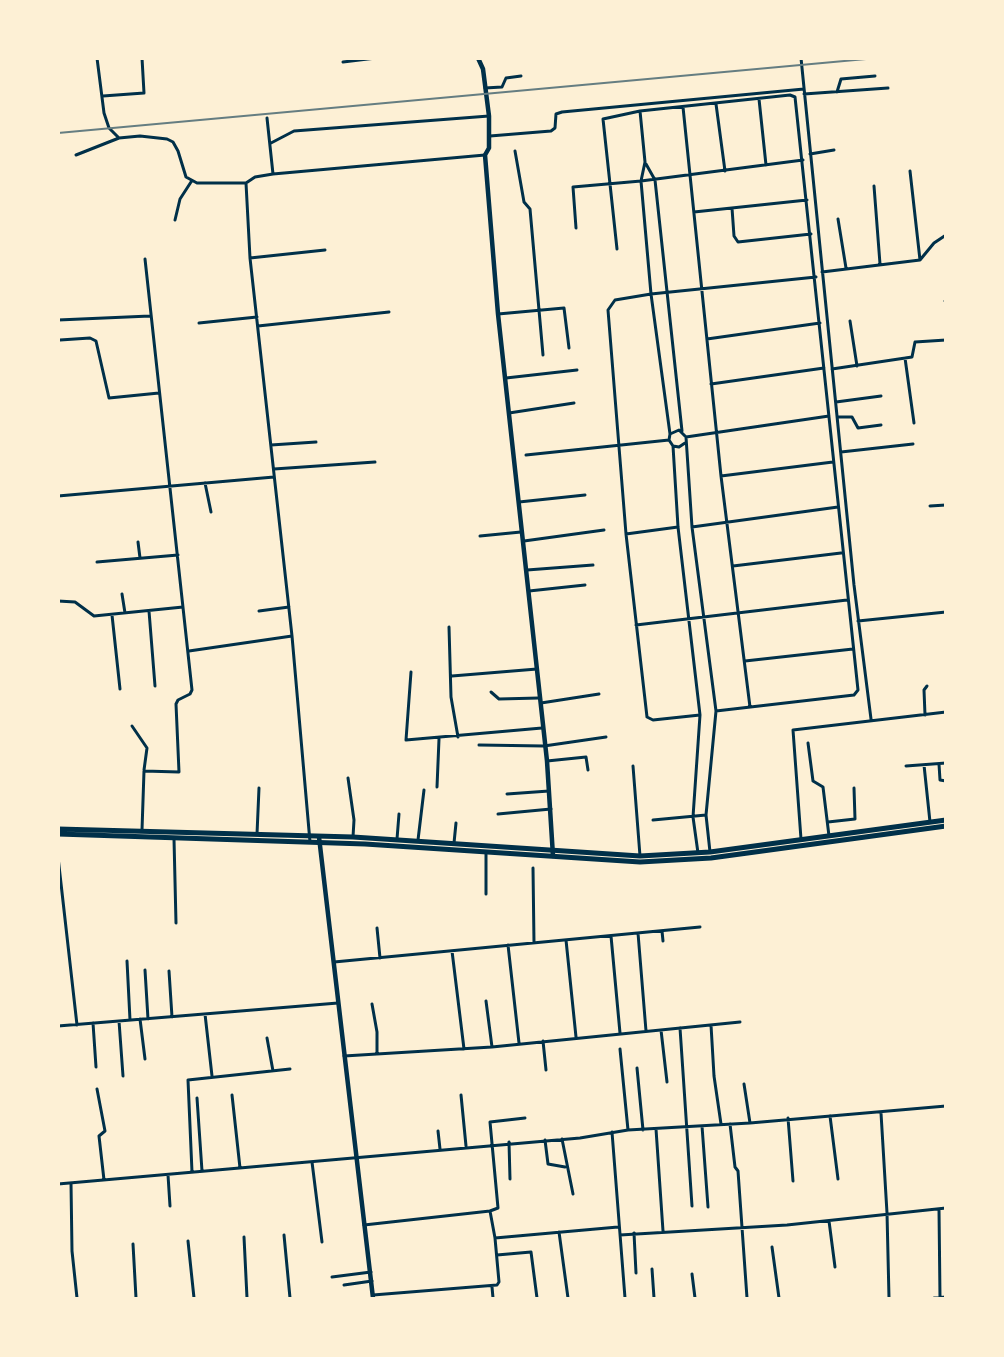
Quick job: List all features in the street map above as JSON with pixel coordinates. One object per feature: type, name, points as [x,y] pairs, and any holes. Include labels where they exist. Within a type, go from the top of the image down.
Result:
[{"type":"highway","points":[[58,829],[258,834],[486,852],[640,856],[710,852],[945,820]]},
{"type":"highway","points":[[319,840],[353,837],[397,840],[640,862],[711,858],[945,826]]},
{"type":"highway","points":[[58,834],[310,839]]},
{"type":"main road","points":[[478,58],[483,69],[489,116],[489,148],[485,155],[498,314],[507,413],[547,761],[553,854]]},
{"type":"main road","points":[[319,840],[373,1297]]},
{"type":"street","points":[[97,58],[109,128],[119,138]]},
{"type":"street","points":[[103,96],[144,93],[142,58]]},
{"type":"street","points":[[343,62],[376,58]]},
{"type":"street","points":[[801,58],[858,621],[871,719]]},
{"type":"street","points":[[485,88],[502,87],[506,78],[521,76]]},
{"type":"street","points":[[837,92],[841,79],[875,76]]},
{"type":"street","points":[[804,94],[888,88]]},
{"type":"street","points":[[490,136],[551,131],[555,127],[556,114],[562,112],[804,89]]},
{"type":"street","points":[[617,249],[602,120],[608,116],[640,111],[790,95],[796,99],[816,277],[847,600],[859,689],[856,693],[716,711]]},
{"type":"street","points":[[759,99],[766,165]]},
{"type":"street","points":[[716,104],[725,171]]},
{"type":"street","points":[[683,107],[721,476],[750,707]]},
{"type":"street","points":[[640,111],[645,162],[641,181],[651,294],[669,440],[673,446],[678,527],[700,715],[693,817],[698,853]]},
{"type":"street","points":[[271,143],[294,131],[489,116]]},
{"type":"street","points":[[267,118],[273,174]]},
{"type":"street","points":[[76,154],[119,138],[150,137],[173,142],[186,177],[191,182],[246,183],[255,177],[273,174],[485,155]]},
{"type":"street","points":[[810,154],[834,150]]},
{"type":"street","points":[[515,151],[524,202],[530,209],[543,355]]},
{"type":"street","points":[[576,228],[573,188],[690,176],[803,160]]},
{"type":"street","points":[[645,162],[655,180],[666,292],[682,431],[686,437],[693,527],[716,711],[706,815],[710,852]]},
{"type":"street","points":[[910,171],[920,260]]},
{"type":"street","points":[[175,220],[180,199],[191,182]]},
{"type":"street","points":[[246,183],[249,258],[289,607],[310,839]]},
{"type":"street","points":[[874,186],[880,264]]},
{"type":"street","points":[[694,212],[807,200]]},
{"type":"street","points":[[732,208],[734,236],[738,242],[811,234]]},
{"type":"street","points":[[838,219],[846,268]]},
{"type":"street","points":[[822,272],[920,260],[934,243],[945,235]]},
{"type":"street","points":[[249,258],[325,250]]},
{"type":"street","points":[[144,771],[179,772],[176,706],[178,700],[192,692],[145,259]]},
{"type":"street","points":[[700,715],[648,718],[626,534],[608,310],[615,300],[651,294],[816,277]]},
{"type":"street","points":[[498,314],[539,309],[565,309],[569,348]]},
{"type":"street","points":[[258,326],[389,312]]},
{"type":"street","points":[[58,320],[150,316]]},
{"type":"street","points":[[200,323],[257,318]]},
{"type":"street","points":[[850,321],[856,366]]},
{"type":"street","points":[[706,339],[820,323]]},
{"type":"street","points":[[60,340],[90,338],[96,341],[109,398],[159,393]]},
{"type":"street","points":[[832,369],[913,356],[915,342],[945,340]]},
{"type":"street","points":[[905,358],[914,423]]},
{"type":"street","points":[[711,384],[824,368]]},
{"type":"street","points":[[504,378],[577,370]]},
{"type":"street","points":[[836,402],[881,396]]},
{"type":"street","points":[[507,413],[574,403]]},
{"type":"street","points":[[686,437],[829,416]]},
{"type":"street","points":[[837,417],[852,417],[858,428],[881,425]]},
{"type":"street","points":[[670,434],[676,430],[682,431]]},
{"type":"street","points":[[526,455],[669,440]]},
{"type":"street","points":[[271,445],[316,442]]},
{"type":"street","points":[[673,446],[679,447],[685,443]]},
{"type":"street","points":[[841,452],[913,444]]},
{"type":"street","points":[[274,469],[375,462]]},
{"type":"street","points":[[721,476],[833,462]]},
{"type":"street","points":[[58,496],[274,477]]},
{"type":"street","points":[[205,483],[211,512]]},
{"type":"street","points":[[517,503],[585,495]]},
{"type":"street","points":[[930,506],[945,505]]},
{"type":"street","points":[[693,527],[838,507]]},
{"type":"street","points":[[626,534],[678,527]]},
{"type":"street","points":[[522,541],[604,530]]},
{"type":"street","points":[[480,536],[521,532]]},
{"type":"street","points":[[138,542],[140,558]]},
{"type":"street","points":[[733,566],[842,553]]},
{"type":"street","points":[[97,562],[178,555]]},
{"type":"street","points":[[525,570],[593,565]]},
{"type":"street","points":[[527,591],[585,585]]},
{"type":"street","points":[[122,594],[125,613]]},
{"type":"street","points":[[636,625],[847,600]]},
{"type":"street","points":[[58,601],[75,602],[92,616],[183,607]]},
{"type":"street","points":[[259,611],[289,607]]},
{"type":"street","points":[[149,611],[155,686]]},
{"type":"street","points":[[858,621],[945,612]]},
{"type":"street","points":[[112,615],[120,689]]},
{"type":"street","points":[[449,627],[451,676],[458,737]]},
{"type":"street","points":[[189,651],[292,636]]},
{"type":"street","points":[[745,661],[854,649]]},
{"type":"street","points":[[451,676],[537,669]]},
{"type":"street","points":[[411,672],[405,740],[542,728]]},
{"type":"street","points":[[925,715],[924,690],[927,686]]},
{"type":"street","points":[[491,692],[499,699],[539,700],[599,694]]},
{"type":"street","points":[[801,839],[792,731],[797,727],[945,712]]},
{"type":"street","points":[[132,726],[147,748],[142,831]]},
{"type":"street","points":[[478,745],[544,746],[606,737]]},
{"type":"street","points":[[437,787],[439,738]]},
{"type":"street","points":[[808,743],[813,781],[823,787],[829,836]]},
{"type":"street","points":[[547,761],[586,757],[588,770]]},
{"type":"street","points":[[906,766],[945,763]]},
{"type":"street","points":[[939,764],[940,780],[945,781]]},
{"type":"street","points":[[924,765],[930,822]]},
{"type":"street","points":[[633,766],[640,856]]},
{"type":"street","points":[[348,778],[354,820],[353,837]]},
{"type":"street","points":[[258,834],[259,788]]},
{"type":"street","points":[[828,822],[855,819],[854,788]]},
{"type":"street","points":[[418,842],[424,790]]},
{"type":"street","points":[[507,794],[549,791]]},
{"type":"street","points":[[498,814],[551,809]]},
{"type":"street","points":[[397,840],[399,814]]},
{"type":"street","points":[[653,820],[706,815]]},
{"type":"street","points":[[454,845],[456,823]]},
{"type":"street","points":[[174,837],[176,922]]},
{"type":"street","points":[[486,852],[486,894]]},
{"type":"street","points":[[58,857],[77,1025]]},
{"type":"street","points":[[533,868],[534,943]]},
{"type":"street","points":[[334,962],[700,927]]},
{"type":"street","points":[[377,928],[380,958]]},
{"type":"street","points":[[662,931],[663,941]]},
{"type":"street","points":[[638,933],[646,1031]]},
{"type":"street","points":[[611,936],[620,1033]]},
{"type":"street","points":[[566,940],[576,1037]]},
{"type":"street","points":[[508,945],[519,1043]]},
{"type":"street","points":[[452,951],[464,1049]]},
{"type":"street","points":[[127,961],[130,1020]]},
{"type":"street","points":[[145,970],[148,1019]]},
{"type":"street","points":[[169,971],[172,1017]]},
{"type":"street","points":[[486,1001],[492,1047]]},
{"type":"street","points":[[58,1026],[338,1003]]},
{"type":"street","points":[[372,1004],[377,1032],[377,1054]]},
{"type":"street","points":[[205,1014],[212,1076]]},
{"type":"street","points":[[140,1019],[145,1059]]},
{"type":"street","points":[[119,1021],[123,1076]]},
{"type":"street","points":[[344,1056],[492,1047],[740,1022]]},
{"type":"street","points":[[93,1023],[96,1067]]},
{"type":"street","points":[[711,1025],[714,1076],[721,1124]]},
{"type":"street","points":[[680,1028],[692,1206]]},
{"type":"street","points":[[661,1030],[667,1082]]},
{"type":"street","points":[[267,1038],[273,1071]]},
{"type":"street","points":[[543,1041],[546,1070]]},
{"type":"street","points":[[620,1049],[628,1130]]},
{"type":"street","points":[[637,1068],[643,1130]]},
{"type":"street","points":[[192,1172],[187,1082],[212,1076],[290,1069]]},
{"type":"street","points":[[744,1084],[750,1124]]},
{"type":"street","points":[[97,1089],[105,1131],[99,1136],[104,1180]]},
{"type":"street","points":[[232,1095],[240,1168]]},
{"type":"street","points":[[461,1095],[466,1146]]},
{"type":"street","points":[[197,1098],[202,1171]]},
{"type":"street","points":[[58,1184],[562,1139],[628,1130],[750,1124],[788,1118],[881,1113],[945,1106]]},
{"type":"street","points":[[881,1113],[889,1299]]},
{"type":"street","points":[[830,1116],[838,1179]]},
{"type":"street","points":[[364,1225],[490,1211],[498,1208],[490,1122],[525,1118]]},
{"type":"street","points":[[788,1118],[793,1181]]},
{"type":"street","points":[[730,1124],[735,1167],[738,1171],[747,1299]]},
{"type":"street","points":[[702,1126],[708,1207]]},
{"type":"street","points":[[656,1129],[663,1231]]},
{"type":"street","points":[[438,1131],[440,1149]]},
{"type":"street","points":[[612,1132],[625,1299]]},
{"type":"street","points":[[562,1139],[573,1194]]},
{"type":"street","points":[[545,1140],[548,1164],[566,1167]]},
{"type":"street","points":[[509,1142],[510,1179]]},
{"type":"street","points":[[312,1162],[322,1242]]},
{"type":"street","points":[[168,1175],[170,1206]]},
{"type":"street","points":[[71,1183],[72,1251],[77,1299]]},
{"type":"street","points":[[620,1234],[742,1228],[945,1208]]},
{"type":"street","points":[[939,1209],[940,1298]]},
{"type":"street","points":[[373,1297],[492,1287],[499,1282],[490,1211]]},
{"type":"street","points":[[829,1221],[835,1267]]},
{"type":"street","points":[[495,1238],[618,1227]]},
{"type":"street","points":[[559,1232],[567,1299]]},
{"type":"street","points":[[634,1233],[636,1273]]},
{"type":"street","points":[[284,1235],[290,1299]]},
{"type":"street","points":[[244,1237],[247,1299]]},
{"type":"street","points":[[188,1240],[194,1299]]},
{"type":"street","points":[[133,1244],[136,1299]]},
{"type":"street","points":[[772,1248],[778,1299]]},
{"type":"street","points":[[497,1255],[531,1252],[537,1299]]},
{"type":"street","points":[[652,1269],[654,1299]]},
{"type":"street","points":[[332,1277],[371,1272]]},
{"type":"street","points":[[692,1274],[695,1299]]},
{"type":"street","points":[[344,1285],[372,1281]]},
{"type":"street","points":[[492,1287],[493,1299]]},
{"type":"street","points":[[934,1299],[945,1297]]},
{"type":"railway","points":[[58,133],[877,58]]}]
